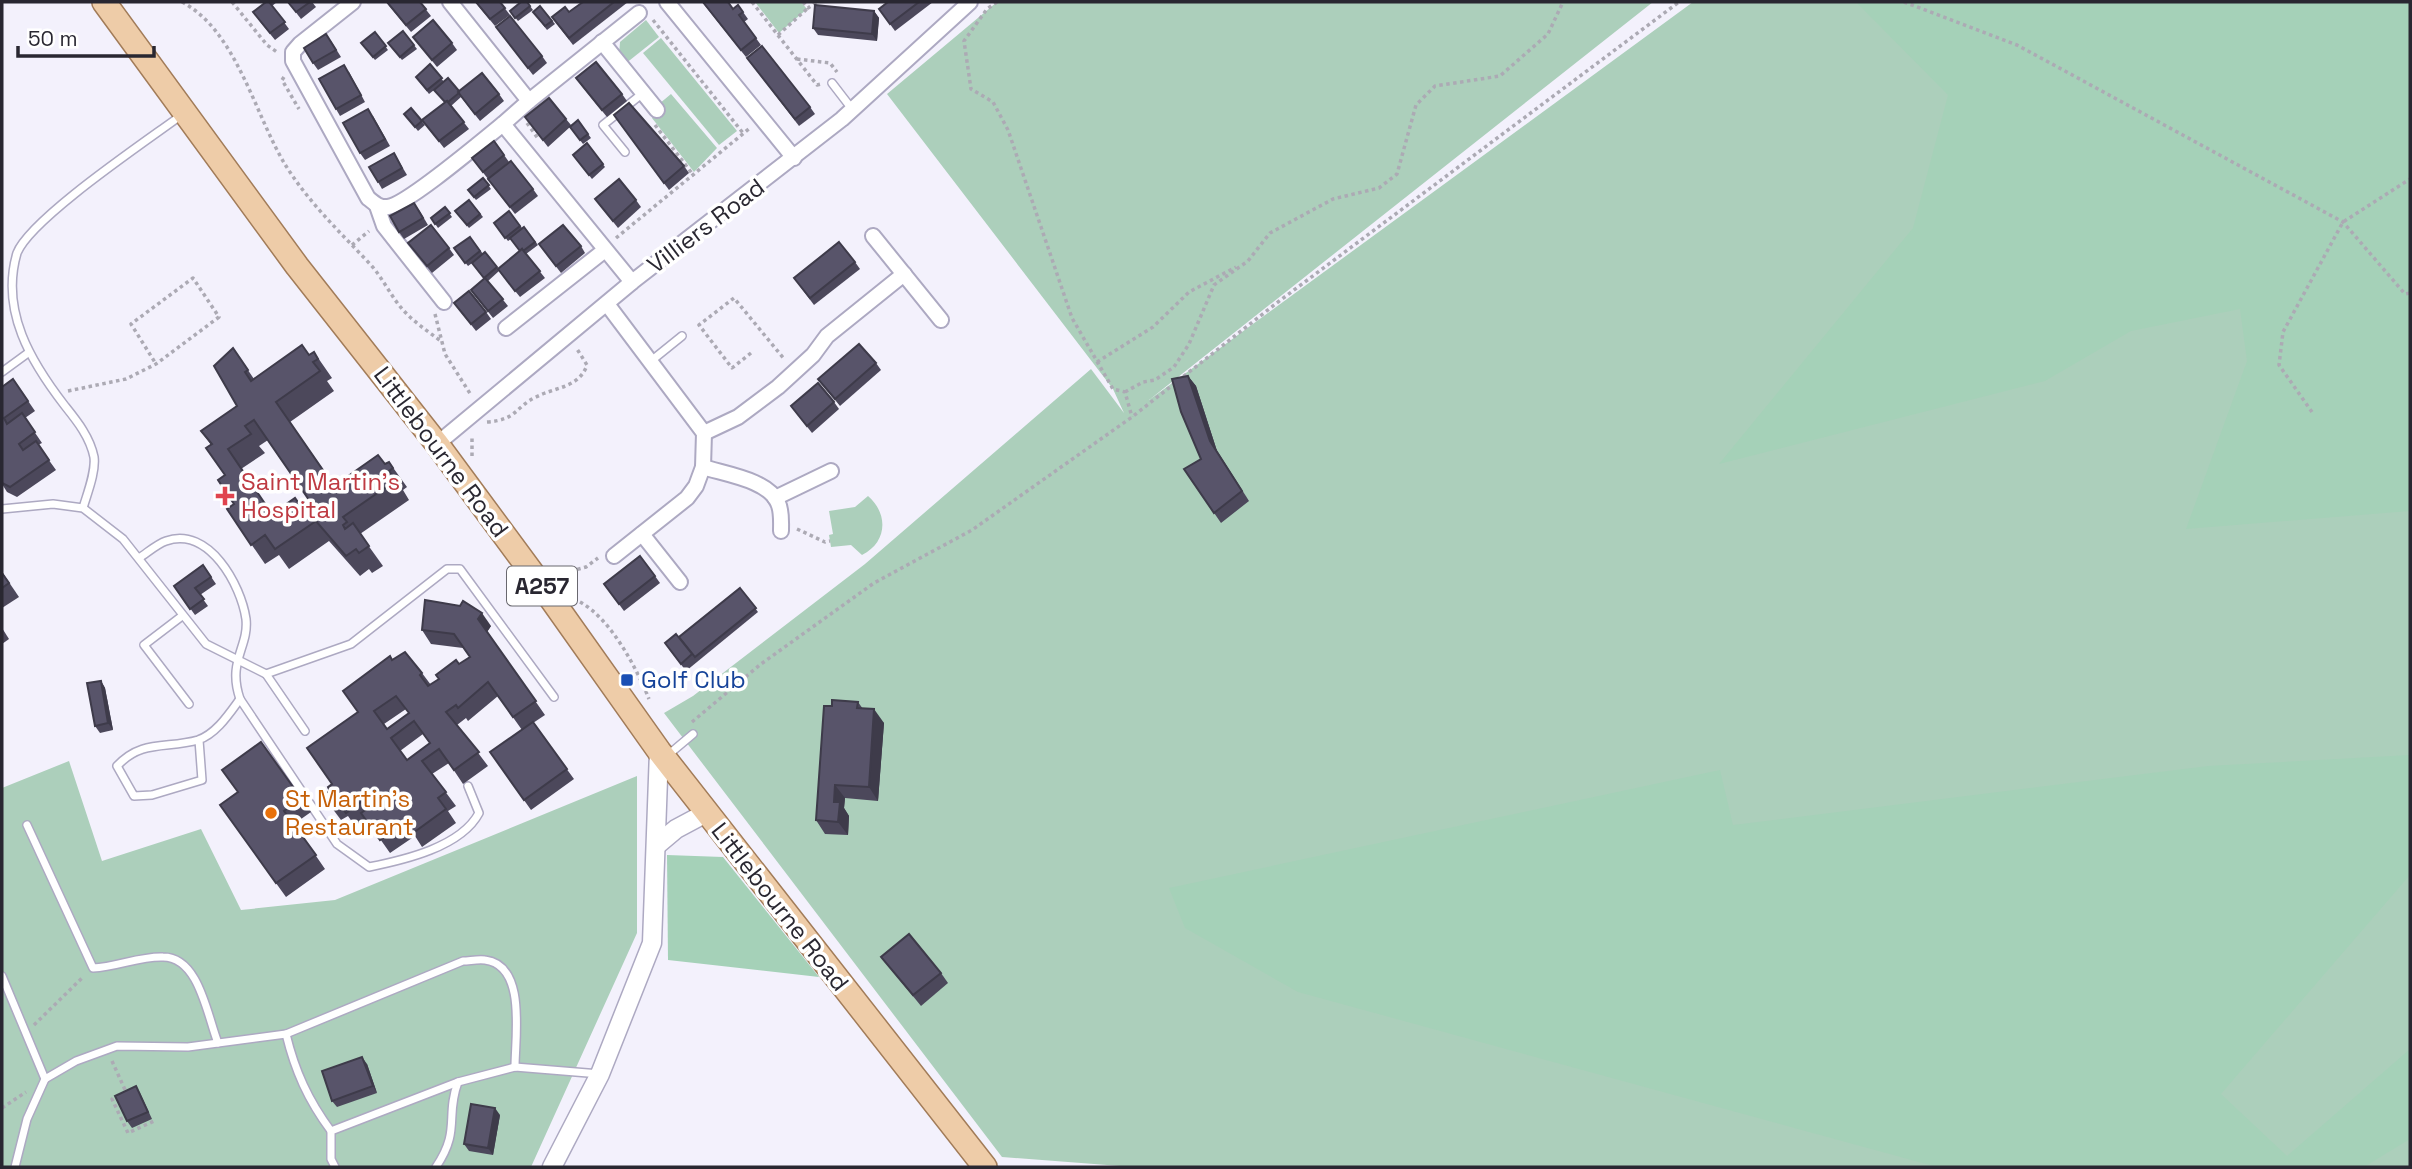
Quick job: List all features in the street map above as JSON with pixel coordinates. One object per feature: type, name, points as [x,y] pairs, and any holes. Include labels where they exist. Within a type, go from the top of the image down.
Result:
[{"type":"main road","name":"Littlebourne Road","points":[[104,2],[184,113],[437,444],[706,813],[985,1167]]},
{"type":"street","points":[[353,2],[300,44],[293,56],[296,68],[368,198],[377,206],[384,226],[444,302]]},
{"type":"street","points":[[450,2],[529,102]]},
{"type":"street","points":[[667,2],[794,158]]},
{"type":"street","name":"Villiers Road","points":[[437,444],[632,282],[794,158],[970,2]]},
{"type":"street","points":[[377,206],[389,207],[441,173],[602,43],[646,16]]},
{"type":"street","points":[[602,43],[656,109]]},
{"type":"street","points":[[503,124],[632,282]]},
{"type":"street","points":[[873,236],[941,320]]},
{"type":"street","points":[[506,328],[605,250]]},
{"type":"street","points":[[704,433],[738,417],[796,372],[827,336],[904,274]]},
{"type":"street","points":[[607,304],[704,433],[704,467],[696,486],[687,498],[614,556]]},
{"type":"street","points":[[704,467],[754,483],[775,498],[781,528]]},
{"type":"street","points":[[775,498],[831,471]]},
{"type":"street","points":[[642,534],[680,582]]},
{"type":"street","points":[[552,1167],[600,1074],[652,943],[662,754]]},
{"type":"street","points":[[657,845],[676,829],[706,813]]},
{"type":"lane","points":[[832,83],[852,109]]},
{"type":"lane","points":[[625,152],[603,125],[643,93]]},
{"type":"lane","points":[[83,508],[94,458],[83,429],[56,394],[16,330],[7,298],[17,252],[60,206],[184,113]]},
{"type":"lane","points":[[2,276],[11,279]]},
{"type":"lane","points":[[651,361],[682,336]]},
{"type":"lane","points":[[2,372],[29,353]]},
{"type":"lane","points":[[2,509],[53,504],[83,508],[123,539],[206,644],[267,674],[305,731]]},
{"type":"lane","points":[[139,558],[167,540],[192,540],[215,554],[236,587],[246,621],[234,681],[240,699],[337,844],[369,867],[430,851],[473,825],[479,813],[468,786]]},
{"type":"lane","points":[[267,674],[351,644],[447,569],[460,569],[554,697]]},
{"type":"lane","points":[[182,616],[144,645],[188,704]]},
{"type":"lane","points":[[199,740],[202,780],[152,795],[134,796],[125,785],[117,766],[131,751],[199,740],[223,723],[240,699]]},
{"type":"lane","points":[[662,754],[693,734]]},
{"type":"lane","points":[[27,825],[93,968],[163,956],[181,959],[191,970],[218,1043]]},
{"type":"lane","points":[[15,1167],[27,1119],[45,1079],[76,1061],[117,1046],[188,1047],[286,1034],[463,961],[487,960],[506,973],[516,989],[515,1067]]},
{"type":"lane","points":[[2,976],[45,1079]]},
{"type":"lane","points":[[286,1034],[292,1061],[309,1102],[331,1131],[331,1159],[335,1167]]},
{"type":"lane","points":[[331,1131],[458,1082],[515,1067],[600,1074]]},
{"type":"lane","points":[[436,1167],[452,1141],[452,1097],[458,1082]]},
{"type":"path","points":[[182,2],[222,39],[285,165],[315,206],[379,275],[406,314],[442,342]]},
{"type":"path","points":[[232,2],[275,52],[293,56]]},
{"type":"path","points":[[752,2],[817,85],[832,83],[839,74],[830,63],[797,59]]},
{"type":"path","points":[[803,2],[808,8]]},
{"type":"path","points":[[778,35],[817,2]]},
{"type":"path","points":[[997,2],[987,9],[964,41],[971,89],[993,102],[1008,130],[1072,318],[1113,389],[1125,392],[1143,382],[1155,380],[1174,367],[1189,344],[1214,285],[1248,261],[1270,233],[1333,199],[1380,188],[1397,174],[1416,104],[1435,86],[1500,76],[1548,34],[1563,2]]},
{"type":"path","points":[[689,725],[761,663],[874,583],[972,530],[1132,417],[1278,302],[1679,2]]},
{"type":"path","points":[[1904,2],[2017,45],[2343,222],[2405,294],[2410,293]]},
{"type":"path","points":[[646,16],[743,133]]},
{"type":"path","points":[[656,109],[646,115],[694,176]]},
{"type":"path","points":[[617,238],[763,118]]},
{"type":"path","points":[[2312,412],[2279,365],[2283,332],[2343,222],[2410,179]]},
{"type":"path","points":[[351,245],[369,231]]},
{"type":"path","points":[[1097,362],[1153,327],[1189,292],[1248,261]]},
{"type":"path","points":[[56,394],[126,379],[156,364],[219,317],[193,278],[131,324],[156,364]]},
{"type":"path","points":[[751,353],[732,368],[699,326],[734,298],[796,372]]},
{"type":"path","points":[[483,423],[501,421],[517,413],[536,397],[564,388],[576,380],[587,365],[568,336]]},
{"type":"path","points":[[1125,392],[1132,417]]},
{"type":"path","points":[[474,459],[470,453],[470,439],[477,431]]},
{"type":"path","points":[[781,528],[830,541]]},
{"type":"path","points":[[561,583],[555,576],[586,566],[605,553],[614,556]]},
{"type":"path","points":[[573,599],[588,607],[612,629],[651,706],[644,731]]},
{"type":"path","points":[[26,1033],[93,968]]},
{"type":"path","points":[[106,1050],[126,1092],[112,1099],[128,1133],[154,1121]]},
{"type":"green space","points":[[755,2],[801,2],[807,9],[779,33]]},
{"type":"green space","points":[[997,2],[1653,2],[1149,400],[1693,2],[1907,2],[2410,237],[2410,1167],[1133,1167],[1002,1157],[664,713],[693,696],[865,564],[1091,369],[1124,413],[1113,389],[887,94]]},
{"type":"green space","points":[[1856,2],[2410,2],[2410,511],[2186,529],[2247,361],[2240,309],[2131,331],[2045,381],[1719,464],[1913,228],[1948,95]]},
{"type":"green space","points":[[646,20],[659,37],[625,64],[619,55],[620,42]]},
{"type":"green space","points":[[661,38],[737,131],[719,145],[643,53]]},
{"type":"green space","points":[[671,94],[717,148],[694,172],[652,118],[662,110],[659,104]]},
{"type":"green space","points":[[868,496],[875,503],[882,519],[880,536],[876,543],[862,555],[851,545],[831,547],[829,535],[833,534],[829,511],[855,507]]},
{"type":"green space","points":[[2410,755],[2410,875],[2221,1094],[2287,1156],[2410,1049],[2410,1139],[2364,1167],[1937,1167],[1298,992],[1185,928],[1169,888],[1720,770],[1733,825],[2208,766]]},
{"type":"green space","points":[[69,761],[102,861],[201,829],[241,910],[335,900],[637,776],[637,933],[531,1167],[2,1167],[2,788]]},
{"type":"green space","points":[[667,855],[723,857],[819,977],[668,960]]},
{"type":"building","points":[[269,2],[285,22],[270,33],[253,12]]},
{"type":"building","points":[[288,2],[310,2],[296,12]]},
{"type":"building","points":[[387,2],[420,2],[426,9],[406,25]]},
{"type":"building","points":[[476,2],[500,2],[505,8],[490,19]]},
{"type":"building","points":[[521,2],[527,2],[530,6],[515,18],[510,11]]},
{"type":"building","points":[[583,2],[614,2],[569,38],[552,17],[565,7],[569,12]]},
{"type":"building","points":[[703,2],[728,2],[733,9],[738,5],[743,12],[739,15],[756,38],[741,50]]},
{"type":"building","points":[[888,2],[919,2],[890,24],[879,9]]},
{"type":"building","points":[[815,5],[874,11],[872,34],[813,28]]},
{"type":"building","points":[[540,6],[552,21],[545,26],[533,12]]},
{"type":"building","points":[[510,16],[542,56],[528,68],[496,27]]},
{"type":"building","points":[[433,20],[452,43],[432,60],[413,37]]},
{"type":"building","points":[[403,31],[414,45],[400,57],[388,43]]},
{"type":"building","points":[[375,32],[386,46],[373,57],[361,43]]},
{"type":"building","points":[[326,34],[336,50],[313,63],[304,48]]},
{"type":"building","points":[[762,46],[810,107],[795,119],[747,58]]},
{"type":"building","points":[[596,62],[622,94],[602,110],[576,78]]},
{"type":"building","points":[[430,64],[442,78],[427,90],[416,77]]},
{"type":"building","points":[[344,65],[361,95],[336,109],[319,79]]},
{"type":"building","points":[[482,73],[499,94],[475,114],[458,92]]},
{"type":"building","points":[[448,78],[459,93],[445,102],[434,90]]},
{"type":"building","points":[[549,98],[566,119],[543,140],[525,117]]},
{"type":"building","points":[[447,101],[464,122],[439,141],[422,120]]},
{"type":"building","points":[[629,103],[684,166],[664,183],[614,115]]},
{"type":"building","points":[[411,108],[422,121],[415,127],[404,114]]},
{"type":"building","points":[[368,109],[385,139],[360,153],[343,123]]},
{"type":"building","points":[[578,120],[588,134],[580,140],[570,127]]},
{"type":"building","points":[[494,141],[504,155],[483,172],[472,158]]},
{"type":"building","points":[[587,143],[603,164],[589,175],[573,155]]},
{"type":"building","points":[[394,153],[402,168],[378,182],[369,167]]},
{"type":"building","points":[[511,161],[533,189],[510,207],[488,179]]},
{"type":"building","points":[[483,178],[489,185],[474,197],[468,190]]},
{"type":"building","points":[[619,179],[636,200],[613,221],[595,199]]},
{"type":"building","points":[[469,200],[480,214],[467,225],[455,211]]},
{"type":"building","points":[[414,203],[423,218],[399,232],[390,216]]},
{"type":"building","points":[[445,207],[450,213],[435,224],[431,218]]},
{"type":"building","points":[[509,211],[520,226],[505,238],[494,223]]},
{"type":"building","points":[[431,225],[449,248],[427,266],[408,243]]},
{"type":"building","points":[[563,225],[581,246],[556,266],[539,244]]},
{"type":"building","points":[[524,227],[535,242],[520,251],[510,238]]},
{"type":"building","points":[[470,237],[480,251],[465,263],[454,248]]},
{"type":"building","points":[[839,242],[855,262],[810,298],[794,278]]},
{"type":"building","points":[[522,249],[540,271],[515,291],[498,269]]},
{"type":"building","points":[[485,252],[497,267],[484,278],[472,263]]},
{"type":"building","points":[[485,278],[503,299],[488,311],[471,290]]},
{"type":"building","points":[[469,291],[486,312],[471,324],[454,303]]},
{"type":"building","points":[[859,344],[876,363],[835,399],[818,379]]},
{"type":"building","points":[[302,345],[309,355],[314,352],[318,359],[313,362],[320,371],[276,402],[334,486],[378,455],[385,464],[389,462],[393,468],[389,471],[396,480],[343,517],[347,522],[343,525],[345,529],[353,523],[369,546],[359,553],[356,549],[346,556],[316,521],[275,549],[265,535],[251,545],[227,509],[234,504],[218,480],[225,475],[206,448],[212,444],[201,431],[237,406],[214,366],[233,348],[248,370],[245,372],[251,381]],"holes":[[[254,420],[309,500],[300,505],[295,498],[272,514],[228,449],[251,434],[245,426]]]},
{"type":"building","points":[[1188,376],[1210,441],[1242,491],[1214,513],[1184,469],[1201,459],[1181,412],[1172,379]]},
{"type":"building","points":[[13,379],[28,401],[4,418],[7,424],[22,413],[35,432],[19,444],[23,450],[36,441],[49,460],[10,487],[2,483],[2,387]]},
{"type":"building","points":[[818,383],[834,402],[807,426],[791,406]]},
{"type":"building","points":[[640,556],[655,576],[619,604],[604,584]]},
{"type":"building","points":[[203,565],[211,577],[195,588],[204,599],[190,609],[174,586]]},
{"type":"building","points":[[2,573],[9,583],[2,588]]},
{"type":"building","points":[[740,588],[756,608],[695,657],[679,637]]},
{"type":"building","points":[[425,600],[460,606],[463,601],[482,613],[478,619],[536,701],[513,717],[488,682],[458,708],[456,705],[446,712],[479,752],[454,770],[439,749],[422,761],[446,792],[438,798],[446,809],[413,833],[405,822],[380,840],[361,813],[375,804],[369,796],[346,813],[338,802],[331,807],[323,796],[330,791],[328,787],[332,784],[307,748],[358,712],[343,691],[390,656],[392,660],[405,652],[422,673],[420,675],[428,686],[439,679],[436,675],[456,660],[459,664],[470,657],[454,634],[422,630]],"holes":[[[396,696],[409,713],[387,729],[374,711]],[[414,721],[430,743],[407,760],[391,738]]]},
{"type":"building","points":[[676,634],[692,654],[681,664],[665,643]]},
{"type":"building","points":[[101,681],[108,723],[95,726],[87,683]]},
{"type":"building","points":[[832,700],[858,702],[857,708],[874,709],[869,787],[835,785],[834,802],[840,802],[838,822],[816,820],[824,706],[832,706]]},
{"type":"building","points":[[533,722],[567,769],[524,800],[490,752]]},
{"type":"building","points":[[261,742],[301,798],[284,811],[316,855],[276,883],[220,805],[238,792],[222,770]]},
{"type":"building","points":[[909,934],[941,973],[913,995],[881,957]]},
{"type":"building","points":[[362,1057],[373,1086],[332,1101],[322,1071]]},
{"type":"building","points":[[136,1086],[148,1112],[127,1121],[115,1096]]},
{"type":"building","points":[[471,1104],[495,1108],[488,1148],[464,1144]]},
{"type":"place","name":"Saint Martin's Hospital","points":[[225,496]]},
{"type":"place","name":"Golf Club","points":[[627,680]]},
{"type":"place","name":"St Martin's Restaurant","points":[[271,813]]}]
